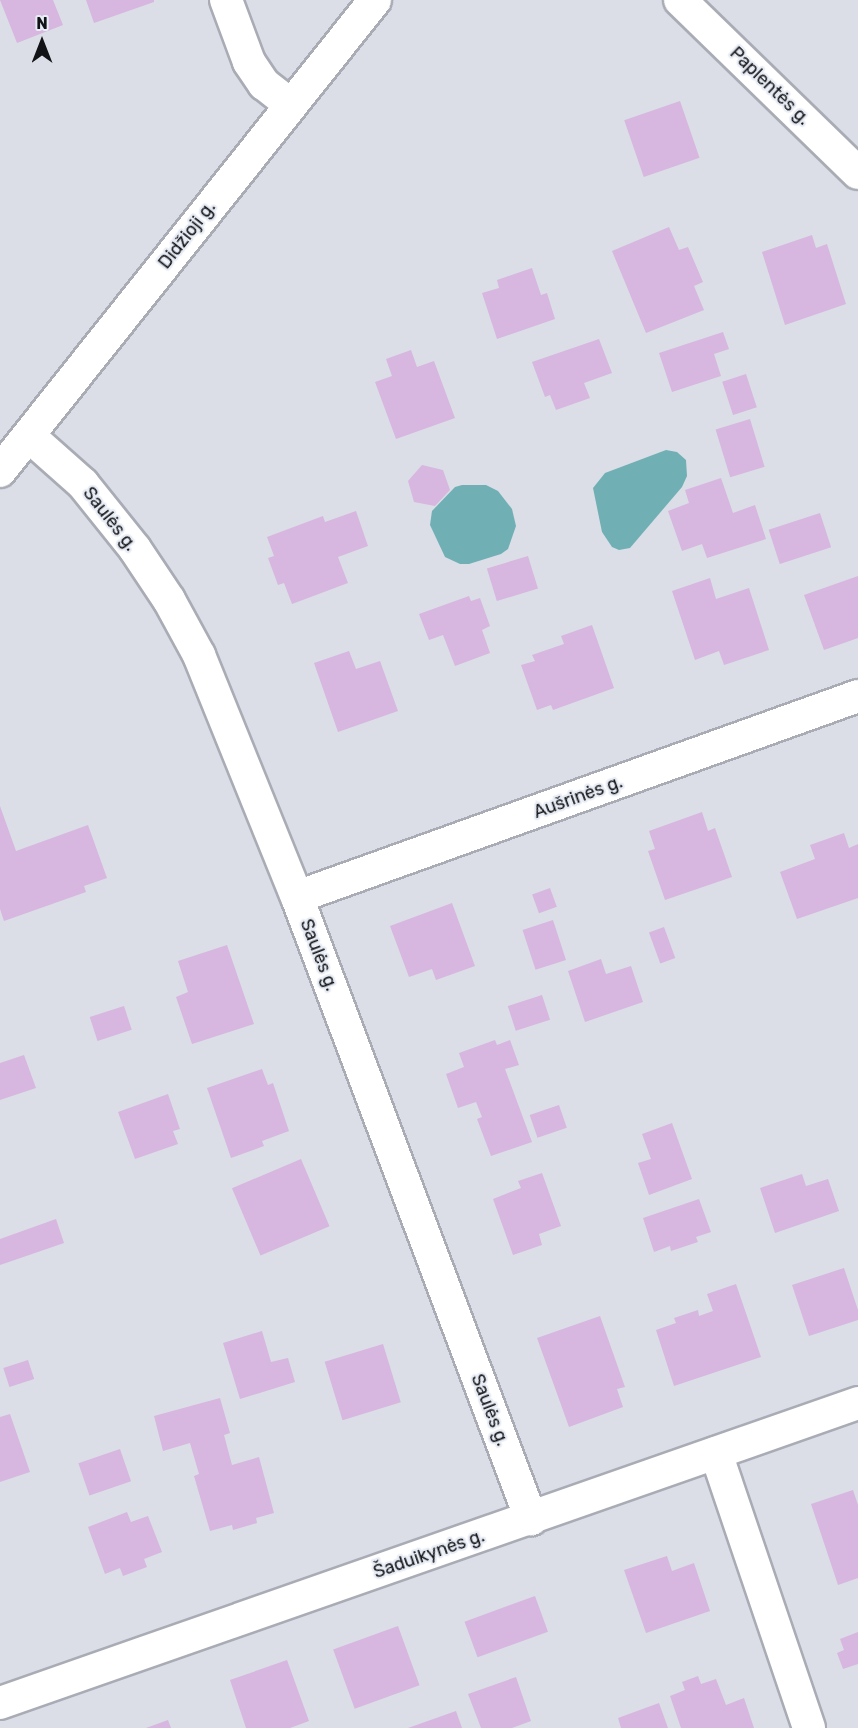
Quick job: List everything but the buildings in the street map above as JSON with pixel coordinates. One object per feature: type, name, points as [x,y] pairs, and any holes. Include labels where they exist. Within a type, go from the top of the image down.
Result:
[{"type":"street","points":[[226,0],[249,62],[264,84],[290,104]]},
{"type":"street","name":"Didžioji g.","points":[[0,471],[375,0]]},
{"type":"street","name":"Paplentės g.","points":[[680,0],[858,173]]},
{"type":"street","name":"Saulės g.","points":[[28,436],[83,484],[135,549],[169,600],[199,655],[297,897],[531,1519]]},
{"type":"street","name":"Aušrinės g.","points":[[297,897],[858,696]]},
{"type":"street","name":"Šaduikynės g.","points":[[0,1703],[858,1403]]},
{"type":"street","points":[[716,1454],[809,1728]]},
{"type":"water","points":[[666,450],[677,452],[686,460],[687,476],[682,487],[630,548],[619,550],[612,547],[602,532],[593,488],[605,473]]},
{"type":"water","points":[[486,485],[498,491],[512,509],[516,526],[508,549],[501,554],[469,564],[460,564],[445,557],[430,525],[432,511],[455,487]]}]
